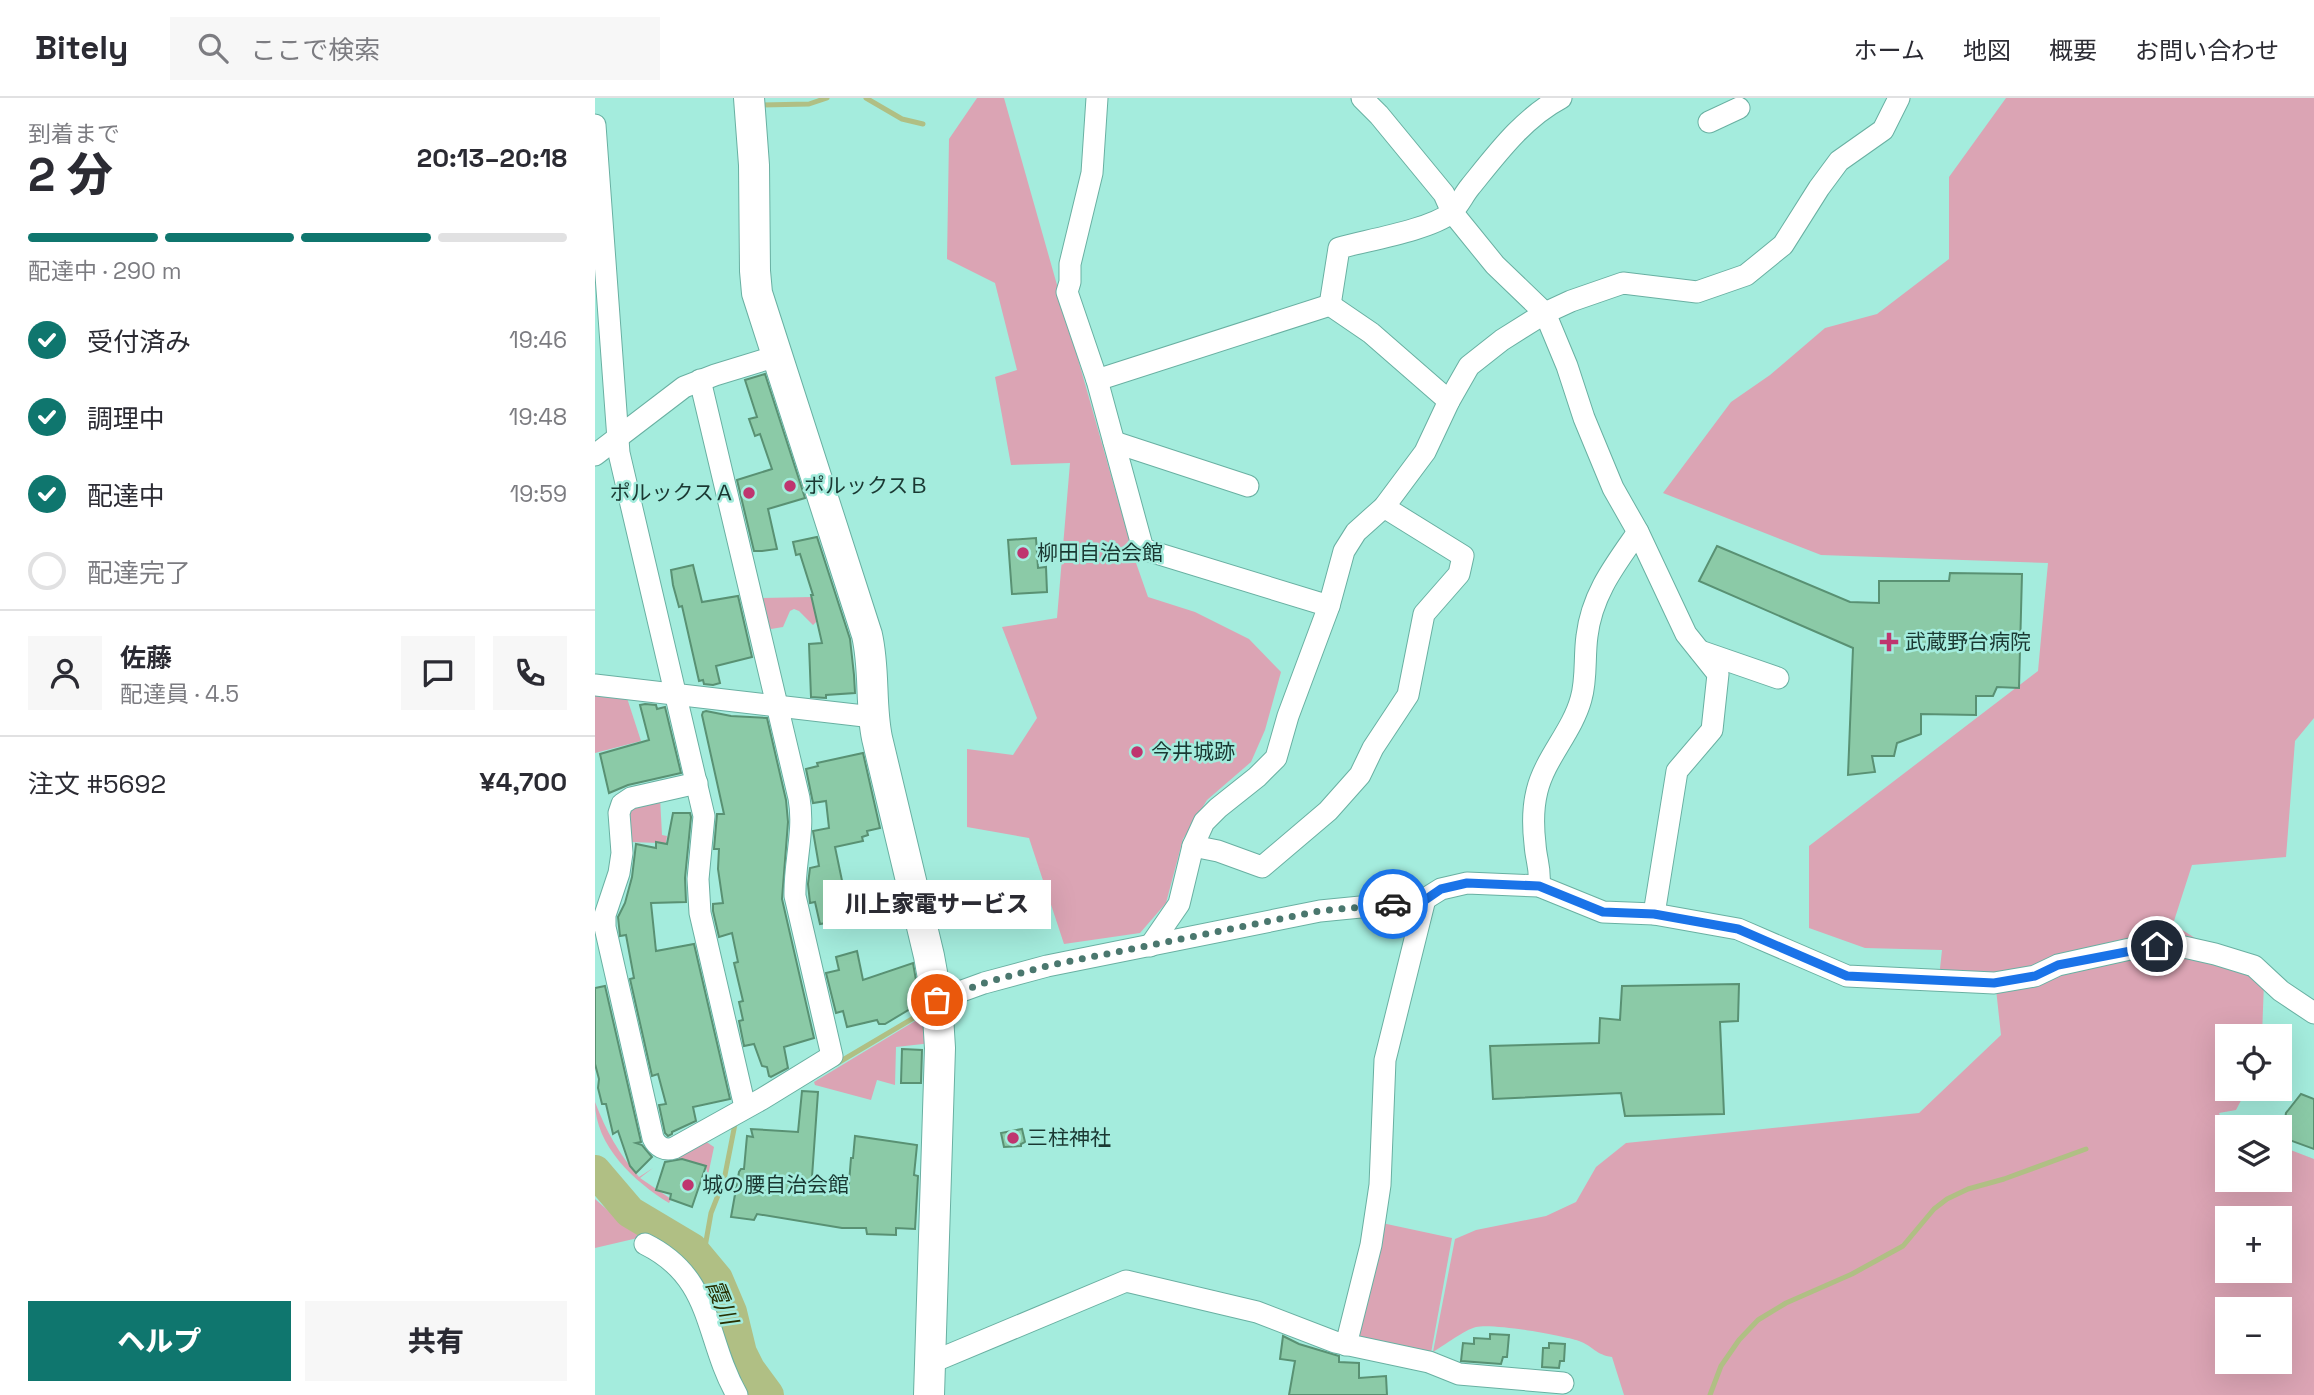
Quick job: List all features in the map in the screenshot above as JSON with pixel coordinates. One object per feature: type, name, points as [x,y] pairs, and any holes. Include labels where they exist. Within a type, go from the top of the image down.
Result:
[{"type":"street","points":[[749,98],[758,297],[867,635],[873,667],[873,717],[937,1000],[940,1048],[929,1395]]},
{"type":"street","points":[[1097,98],[1092,173],[1070,264],[1067,292],[1097,380],[1143,549],[1329,606]]},
{"type":"street","points":[[1362,98],[1444,194],[1453,212],[1495,265],[1545,313],[1613,488],[1639,532],[1686,634],[1718,674],[1712,730],[1677,771],[1654,914]]},
{"type":"street","points":[[1150,946],[1179,904],[1193,846],[1204,822],[1257,778],[1276,758],[1288,716],[1329,606],[1344,551],[1356,532],[1384,507],[1425,452],[1469,366],[1502,340],[1545,313],[1623,283],[1697,292],[1746,275],[1783,245],[1839,161],[1883,130],[1899,98]]},
{"type":"street","points":[[1330,305],[1339,248],[1424,225],[1453,212],[1462,196],[1505,144],[1549,101]]},
{"type":"street","points":[[595,125],[604,382],[697,783],[705,825],[698,878],[700,913],[745,1107]]},
{"type":"street","points":[[1097,380],[1330,305]]},
{"type":"street","points":[[1330,305],[1371,333],[1449,401]]},
{"type":"street","points":[[595,455],[679,390],[700,380],[777,356]]},
{"type":"street","points":[[697,783],[631,798],[622,804],[619,813],[622,853],[619,873],[605,915],[605,928],[655,1142],[661,1148],[674,1148],[771,1094],[832,1056],[795,896],[801,809],[700,380]]},
{"type":"street","points":[[1114,443],[1249,486]]},
{"type":"street","points":[[1193,846],[1218,851],[1262,867],[1328,811],[1360,775],[1373,748],[1408,695],[1424,614],[1459,574],[1463,556],[1384,507]]},
{"type":"street","points":[[1539,886],[1541,870],[1535,846],[1534,826],[1537,790],[1549,762],[1574,720],[1582,698],[1587,635],[1595,601],[1603,582],[1639,532]]},
{"type":"street","points":[[1700,650],[1778,678]]},
{"type":"street","points":[[595,685],[873,717]]},
{"type":"street","points":[[937,1000],[984,983],[1047,966],[1319,911],[1425,900],[1441,889],[1467,883],[1539,886],[1603,912],[1654,914],[1745,931],[1791,954],[1847,976],[1994,983],[2035,976],[2058,965],[2130,949],[2183,947],[2254,966],[2281,991],[2314,1013]]},
{"type":"street","points":[[1346,1345],[1371,1245],[1380,1185],[1385,1060],[1425,900]]},
{"type":"street","points":[[645,1244],[670,1260],[694,1288],[708,1316],[720,1362],[737,1395]]},
{"type":"street","points":[[930,1363],[1126,1281],[1257,1312],[1346,1345],[1429,1362],[1459,1374],[1563,1383]]},
{"type":"shaded area","points":[[977,98],[1004,98],[1135,560],[1148,597],[1195,612],[1249,639],[1281,672],[1265,730],[1251,762],[1207,800],[1183,839],[1166,903],[1140,933],[1064,944],[1029,838],[967,827],[967,749],[1013,755],[1037,718],[1002,627],[1057,618],[1070,463],[1011,465],[995,377],[1017,370],[995,283],[947,259],[949,139]]},
{"type":"shaded area","points":[[2006,98],[2314,98],[2314,718],[2295,741],[2286,857],[2192,865],[2173,924],[2264,982],[2262,1024],[2215,1024],[2215,1101],[2241,1101],[2236,1110],[2215,1115],[2215,1192],[2292,1192],[2292,1151],[2314,1159],[2314,1395],[1624,1395],[1612,1357],[1579,1341],[1558,1336],[1511,1328],[1476,1327],[1433,1352],[1455,1239],[1476,1230],[1546,1216],[1576,1202],[1596,1167],[1626,1143],[1919,1113],[2001,1035],[1996,989],[1938,987],[1942,950],[1865,948],[1809,928],[1809,846],[2038,671],[2048,563],[1821,555],[1663,493],[1731,402],[1770,375],[1825,328],[1877,314],[1949,259],[1949,177]]},
{"type":"shaded area","points":[[812,597],[818,620],[813,625],[794,609],[790,611],[783,627],[765,627],[758,598]]},
{"type":"shaded area","points":[[595,693],[627,698],[641,741],[595,753]]},
{"type":"shaded area","points":[[660,797],[662,835],[667,836],[663,860],[658,860],[660,843],[629,842],[626,816],[632,804]]},
{"type":"shaded area","points":[[930,1012],[932,1043],[896,1047],[895,1085],[877,1080],[871,1100],[815,1085],[814,1082]]},
{"type":"shaded area","points":[[595,1102],[608,1132],[625,1160],[639,1177],[653,1168],[640,1178],[671,1199],[669,1203],[643,1185],[609,1148],[597,1118]]},
{"type":"shaded area","points":[[702,1139],[714,1147],[707,1180],[704,1180],[707,1171],[705,1166],[684,1159],[677,1168],[669,1160],[662,1164]]},
{"type":"shaded area","points":[[595,1199],[630,1230],[642,1237],[595,1248]]},
{"type":"shaded area","points":[[1382,1223],[1452,1238],[1431,1353],[1359,1342],[1356,1334]]},
{"type":"building","points":[[765,374],[805,498],[768,509],[777,549],[754,551],[737,480],[772,469],[760,434],[755,436],[749,419],[757,417],[745,380]]},
{"type":"building","points":[[817,537],[850,639],[854,675],[855,693],[826,695],[826,698],[811,697],[809,644],[822,643],[813,595],[800,554],[796,555],[793,542]]},
{"type":"building","name":"柳田自治会館","points":[[1036,538],[1038,568],[1046,567],[1047,592],[1012,594],[1008,540]]},
{"type":"building","points":[[1717,546],[1850,602],[1879,603],[1879,581],[1949,581],[1950,573],[2022,574],[2019,688],[1997,687],[1993,696],[1976,696],[1976,715],[1921,714],[1921,734],[1897,743],[1894,756],[1872,756],[1875,772],[1848,775],[1853,648],[1699,581]]},
{"type":"building","points":[[693,565],[702,602],[738,596],[752,657],[716,666],[720,683],[713,685],[699,681],[682,606],[679,607],[673,585],[671,570]]},
{"type":"building","points":[[640,705],[656,705],[657,709],[665,707],[681,773],[628,785],[609,793],[600,754],[649,740]]},
{"type":"building","points":[[706,711],[731,716],[767,718],[786,800],[788,822],[782,899],[814,1038],[784,1047],[788,1068],[771,1077],[767,1067],[762,1066],[754,1044],[744,1046],[739,1021],[743,1020],[739,1002],[743,1001],[734,963],[738,962],[732,933],[719,937],[713,911],[713,904],[723,903],[718,869],[719,849],[714,849],[717,814],[724,814],[702,715]]},
{"type":"building","points":[[863,753],[880,828],[867,831],[868,835],[862,837],[863,841],[835,847],[850,919],[820,924],[815,902],[810,903],[808,884],[810,868],[819,866],[813,831],[829,828],[826,801],[813,803],[806,769],[818,766],[817,763]]},
{"type":"building","points":[[673,813],[690,813],[691,817],[685,878],[686,902],[651,903],[656,951],[694,944],[730,1099],[693,1107],[696,1121],[668,1136],[659,1105],[666,1104],[658,1074],[652,1076],[630,979],[634,978],[626,935],[620,936],[618,917],[632,877],[636,844],[656,848],[656,842],[667,844]]},
{"type":"building","points":[[857,951],[863,980],[913,963],[920,1003],[885,1024],[879,1024],[877,1020],[847,1027],[843,1011],[836,1013],[826,973],[839,970],[836,957]]},
{"type":"building","points":[[1739,984],[1738,1021],[1720,1022],[1724,1114],[1625,1116],[1621,1093],[1493,1099],[1490,1046],[1599,1043],[1600,1018],[1620,1020],[1622,986]]},
{"type":"building","points":[[605,986],[641,1142],[636,1143],[642,1145],[652,1157],[636,1173],[630,1166],[618,1131],[613,1134],[606,1104],[602,1104],[598,1088],[599,1079],[595,1064],[595,988]]},
{"type":"building","points":[[902,1049],[922,1050],[921,1083],[901,1083]]},
{"type":"building","points":[[802,1091],[818,1092],[812,1177],[849,1183],[855,1136],[917,1145],[914,1175],[918,1176],[915,1229],[896,1228],[896,1235],[867,1234],[866,1228],[842,1228],[757,1214],[754,1220],[731,1217],[739,1172],[744,1169],[747,1136],[753,1137],[751,1129],[798,1132]]},
{"type":"building","points":[[2301,1094],[2314,1099],[2314,1149],[2292,1141],[2292,1115],[2286,1113]]},
{"type":"building","name":"三柱神社","points":[[1022,1129],[1025,1142],[1021,1146],[1004,1147],[1001,1133]]},
{"type":"building","name":"城の腰自治会館","points":[[682,1159],[706,1166],[692,1207],[670,1199],[671,1194],[656,1190],[665,1162]]},
{"type":"building","points":[[1490,1334],[1509,1335],[1507,1357],[1503,1357],[1501,1364],[1461,1361],[1463,1343],[1474,1344],[1474,1338],[1490,1339]]},
{"type":"building","points":[[1283,1336],[1299,1344],[1339,1356],[1339,1362],[1359,1363],[1359,1378],[1386,1376],[1387,1395],[1289,1395],[1295,1361],[1280,1359]]},
{"type":"building","points":[[1549,1343],[1565,1344],[1564,1361],[1560,1361],[1559,1368],[1542,1367],[1543,1348],[1549,1348]]},
{"type":"waterway","points":[[760,105],[809,104],[827,98]]},
{"type":"waterway","points":[[866,98],[902,119],[923,124]]},
{"type":"waterway","points":[[836,1064],[927,1010]]},
{"type":"waterway","points":[[700,1259],[711,1213],[724,1180],[735,1124]]},
{"type":"waterway","points":[[1710,1395],[1721,1366],[1739,1340],[1758,1320],[1786,1303],[1852,1274],[1903,1246],[1934,1209],[1947,1199],[1968,1189],[2086,1149]]},
{"type":"waterway","name":"霞川","points":[[595,1171],[630,1212],[692,1249],[717,1279],[731,1312],[741,1353],[768,1395]]},
{"type":"way so far","points":[[937,1000],[984,983],[1047,966],[1319,911],[1393,904]]},
{"type":"place","name":"ポルックスＢ","points":[[790,486]]},
{"type":"place","name":"ポルックスＡ","points":[[749,493]]},
{"type":"place","name":"柳田自治会館","points":[[1023,553]]},
{"type":"place","name":"武蔵野台病院","points":[[1889,642]]},
{"type":"place","name":"今井城跡","points":[[1137,752]]},
{"type":"place","name":"川上家電サービス","points":[[937,1000]]},
{"type":"place","name":"三柱神社","points":[[1013,1138]]},
{"type":"place","name":"城の腰自治会館","points":[[688,1185]]},
{"type":"route","points":[[1393,904],[1425,900],[1441,889],[1467,883],[1539,886],[1603,912],[1654,914],[1738,929],[1847,976],[1916,980],[1994,983],[2035,976],[2058,965],[2130,949],[2157,946]]}]
